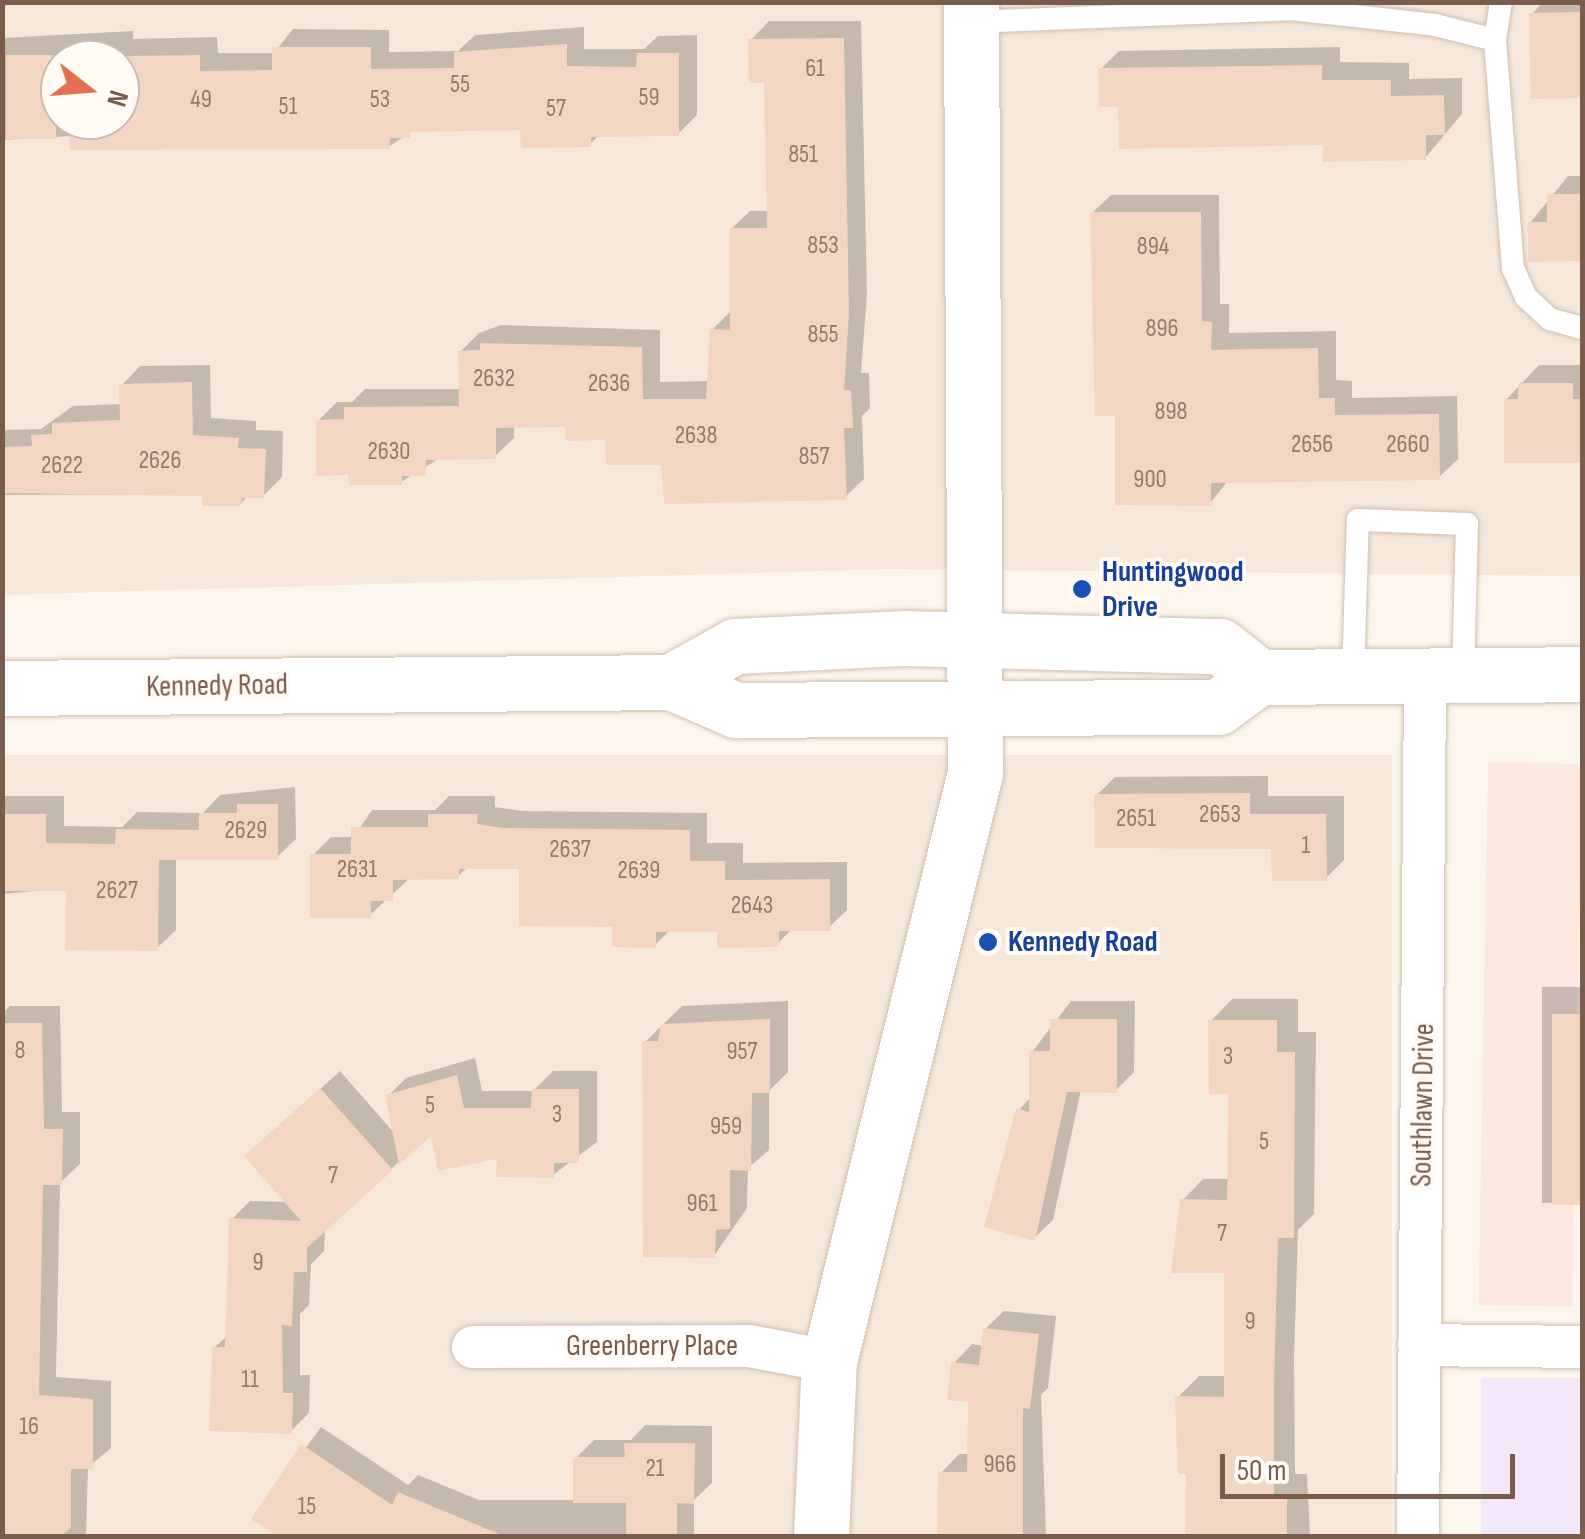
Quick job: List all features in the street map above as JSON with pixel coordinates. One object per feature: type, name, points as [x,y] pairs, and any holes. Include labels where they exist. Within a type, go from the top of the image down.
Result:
[{"type":"main road","points":[[822,1536],[828,1361],[975,772],[978,639],[971,12]]},
{"type":"main road","name":"Kennedy Road","points":[[2,688],[671,682],[736,710],[1218,707],[1259,677],[1220,646],[978,639],[735,646],[671,682]]},
{"type":"main road","points":[[1259,677],[1582,674]]},
{"type":"street","name":"Southlawn Drive","points":[[1418,1536],[1419,1345],[1444,674]]},
{"type":"street","points":[[1419,1345],[1582,1347]]},
{"type":"street","name":"Greenberry Place","points":[[473,1347],[749,1346],[828,1361]]},
{"type":"lane","points":[[1501,2],[1495,40],[1513,268],[1526,297],[1550,319],[1582,328]]},
{"type":"lane","points":[[971,12],[1291,9],[1436,25],[1495,40]]},
{"type":"lane","points":[[1353,675],[1358,520],[1467,524],[1444,674]]},
{"type":"shaded area","points":[[2,3],[1582,3],[1582,576],[888,569],[3,595]]},
{"type":"shaded area","points":[[2,755],[1392,755],[1392,1536],[2,1536]]},
{"type":"shaded area","points":[[1488,762],[1582,764],[1573,1307],[1479,1305]]},
{"type":"shaded area","points":[[1481,1378],[1582,1378],[1582,1536],[1481,1536]]},
{"type":"building","points":[[1580,12],[1582,98],[1531,99],[1529,13]]},
{"type":"building","points":[[844,38],[849,313],[844,390],[851,390],[853,428],[844,428],[847,500],[664,504],[661,465],[606,465],[605,440],[566,441],[565,427],[496,428],[496,459],[426,460],[426,476],[402,476],[402,485],[349,485],[348,475],[316,476],[316,420],[344,419],[344,407],[459,406],[458,351],[480,350],[480,343],[642,347],[643,399],[706,399],[710,329],[730,330],[729,228],[767,228],[764,83],[749,83],[748,39]]},
{"type":"building","points":[[567,44],[567,66],[636,67],[637,53],[679,53],[679,136],[591,137],[591,147],[521,148],[520,130],[410,132],[410,138],[390,138],[389,149],[70,150],[70,140],[140,140],[140,56],[200,55],[200,71],[272,70],[272,47],[371,47],[371,69],[454,68],[454,52]]},
{"type":"building","points":[[6,55],[40,55],[40,139],[6,139]]},
{"type":"building","points":[[1322,65],[1322,80],[1391,80],[1391,96],[1444,95],[1445,135],[1426,135],[1426,160],[1322,162],[1323,145],[1119,149],[1118,107],[1099,107],[1098,68]]},
{"type":"building","points":[[1547,194],[1582,194],[1582,261],[1528,262],[1528,222],[1547,222]]},
{"type":"building","points":[[1090,212],[1201,212],[1202,321],[1212,322],[1211,350],[1318,348],[1319,398],[1335,398],[1335,415],[1439,414],[1440,480],[1211,483],[1211,506],[1115,505],[1115,416],[1095,416]]},
{"type":"building","points":[[192,382],[193,435],[239,438],[238,448],[266,449],[264,498],[242,498],[241,506],[202,506],[202,496],[2,493],[2,447],[32,446],[31,435],[52,434],[52,423],[120,420],[119,384]]},
{"type":"building","points":[[1518,383],[1573,383],[1573,399],[1582,399],[1582,463],[1504,463],[1504,399],[1518,399]]},
{"type":"building","points":[[1250,793],[1250,814],[1326,814],[1327,881],[1272,881],[1271,849],[1095,848],[1094,794]]},
{"type":"building","points":[[237,804],[278,804],[278,860],[159,860],[158,951],[65,950],[66,891],[2,891],[2,814],[46,814],[46,843],[115,844],[116,829],[199,830],[199,813],[237,813]]},
{"type":"building","points":[[428,814],[478,814],[477,824],[503,828],[690,830],[690,861],[725,861],[725,880],[830,879],[830,931],[779,931],[779,947],[717,948],[717,932],[656,932],[656,948],[612,947],[612,927],[519,926],[519,869],[459,869],[459,879],[393,880],[393,901],[371,901],[371,918],[310,918],[310,854],[351,854],[351,827],[428,827]]},
{"type":"building","points":[[1552,1014],[1582,1014],[1582,1205],[1552,1205]]},
{"type":"building","points":[[770,1019],[770,1093],[752,1093],[751,1171],[730,1170],[730,1229],[716,1230],[715,1258],[643,1257],[642,1041],[658,1041],[661,1024]]},
{"type":"building","points":[[1050,1019],[1117,1019],[1117,1093],[1067,1092],[1035,1241],[984,1227],[1016,1108],[1029,1112],[1029,1051],[1050,1051]]},
{"type":"building","points":[[1208,1020],[1277,1020],[1277,1052],[1295,1052],[1294,1238],[1278,1238],[1274,1382],[1274,1494],[1287,1494],[1287,1536],[1185,1536],[1186,1474],[1178,1474],[1175,1396],[1224,1397],[1224,1273],[1171,1273],[1180,1199],[1227,1200],[1228,1094],[1209,1094]]},
{"type":"building","points":[[2,1023],[42,1023],[44,1129],[63,1129],[62,1185],[43,1185],[39,1395],[93,1399],[93,1469],[71,1469],[71,1528],[60,1536],[2,1536]]},
{"type":"building","points":[[457,1075],[464,1108],[531,1108],[532,1089],[579,1089],[579,1163],[554,1163],[554,1178],[496,1177],[497,1159],[438,1171],[431,1136],[399,1165],[385,1095]]},
{"type":"building","points":[[320,1088],[393,1170],[307,1248],[307,1272],[294,1272],[292,1326],[282,1325],[283,1393],[293,1393],[292,1434],[209,1431],[212,1347],[225,1347],[229,1218],[301,1221],[244,1156]]},
{"type":"building","points":[[983,1328],[1039,1334],[1030,1409],[1023,1408],[1023,1536],[937,1536],[938,1472],[967,1472],[968,1402],[947,1400],[951,1362],[979,1365]]},
{"type":"building","points":[[624,1443],[695,1443],[694,1504],[677,1503],[677,1536],[626,1536],[626,1503],[573,1503],[573,1457],[625,1457]]},
{"type":"building","points":[[301,1444],[392,1505],[398,1492],[504,1536],[278,1536],[251,1519]]},
{"type":"place","name":"Huntingwood Drive","points":[[1082,589]]},
{"type":"place","name":"Kennedy Road","points":[[988,942]]}]
